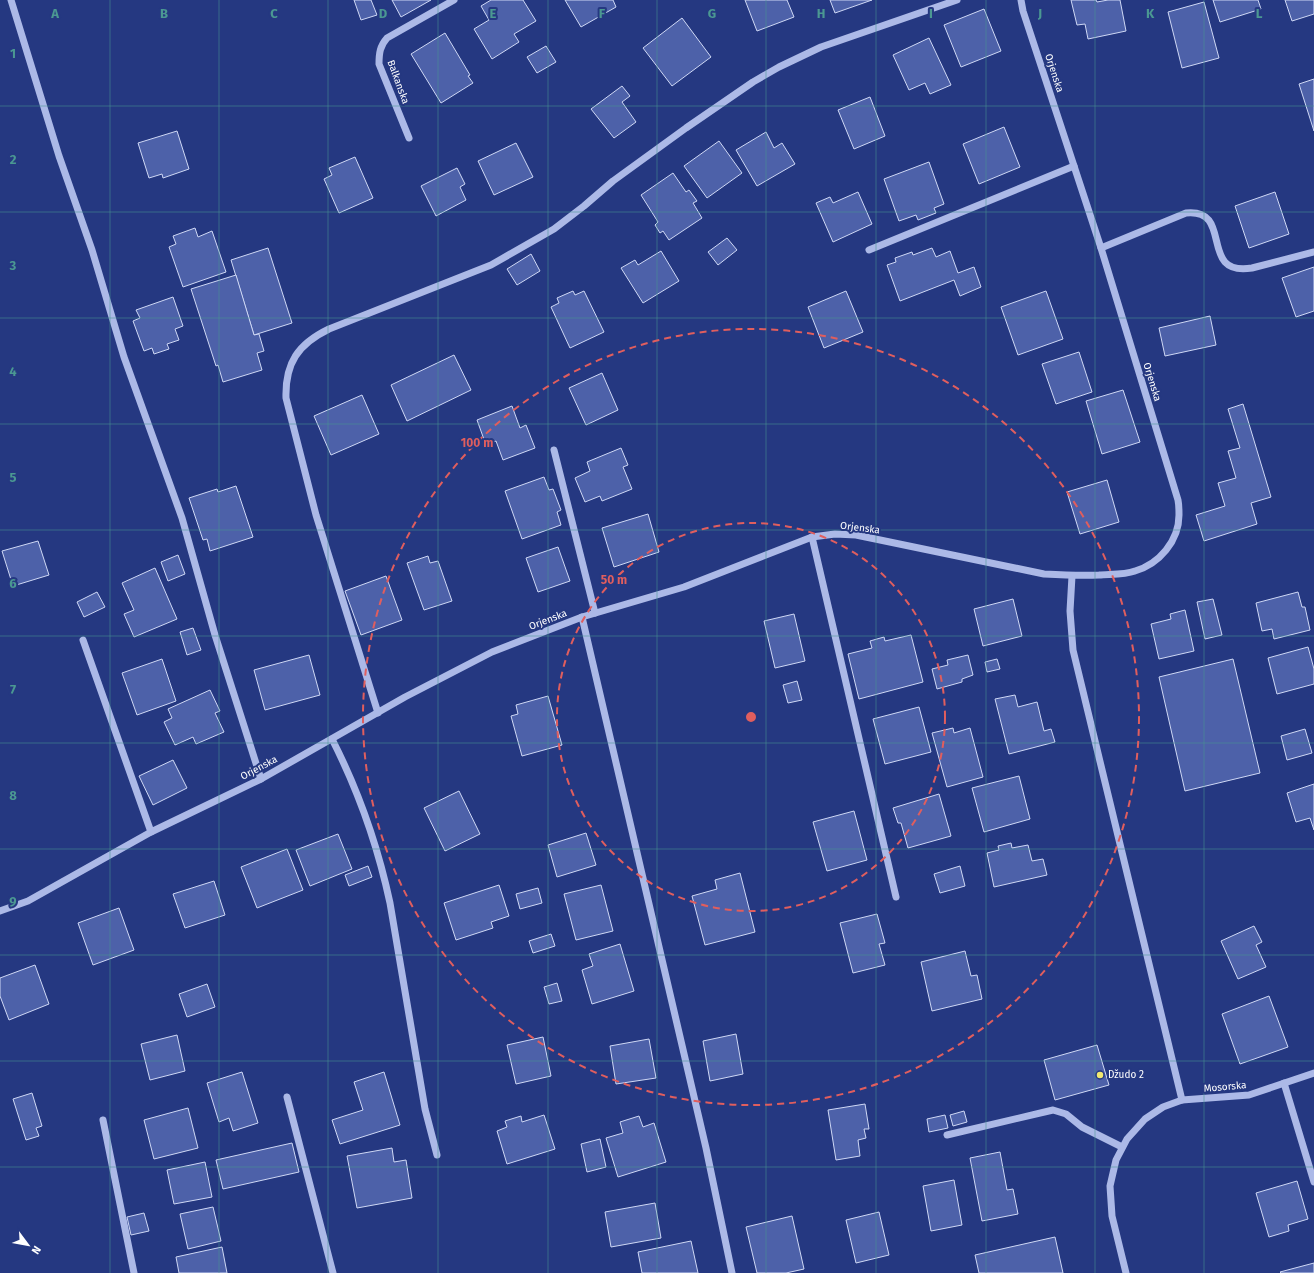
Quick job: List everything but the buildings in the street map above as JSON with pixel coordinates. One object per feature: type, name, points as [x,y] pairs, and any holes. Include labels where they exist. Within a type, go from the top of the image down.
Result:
[{"type":"street","points":[[11,0],[58,156],[92,250],[124,357],[182,518],[215,635],[261,779]]},
{"type":"street","name":"Balkanska","points":[[409,138],[379,64],[379,52],[382,44],[387,38],[454,0]]},
{"type":"street","points":[[378,713],[316,515],[286,398],[286,383],[291,365],[302,347],[315,336],[329,329],[491,265],[548,232],[584,206],[613,181],[686,128],[753,82],[779,67],[821,47],[957,0]]},
{"type":"street","name":"Orjenska","points":[[0,911],[28,901],[151,832],[261,779],[406,697],[492,652],[582,617],[684,587],[812,537],[835,534],[856,535],[1044,574],[1072,576],[1134,572],[1146,567],[1158,559],[1167,550],[1174,538],[1180,516],[1178,500],[1101,248],[1023,11],[1021,0]]},
{"type":"street","points":[[869,250],[1074,166]]},
{"type":"street","points":[[1101,248],[1173,218],[1186,213],[1194,212],[1208,219],[1213,226],[1220,257],[1226,264],[1235,268],[1242,270],[1252,268],[1314,252]]},
{"type":"street","points":[[554,450],[595,613]]},
{"type":"street","points":[[812,537],[896,897]]},
{"type":"street","points":[[1072,576],[1070,617],[1073,650],[1182,1100]]},
{"type":"street","points":[[582,617],[706,1148],[732,1273]]},
{"type":"street","points":[[83,640],[151,832]]},
{"type":"street","points":[[332,739],[342,759],[354,790],[375,847],[385,881],[425,1109],[437,1155]]},
{"type":"street","name":"Mosorska","points":[[1126,1273],[1112,1216],[1110,1186],[1116,1160],[1127,1138],[1145,1119],[1164,1107],[1182,1100],[1249,1095],[1314,1073]]},
{"type":"street","points":[[1284,1083],[1314,1182]]},
{"type":"street","points":[[287,1097],[333,1273]]},
{"type":"street","points":[[947,1135],[1054,1110],[1066,1114],[1082,1127],[1122,1148]]},
{"type":"street","points":[[103,1120],[134,1273]]},
{"type":"place","name":"Džudo 2","points":[[1100,1075]]}]
